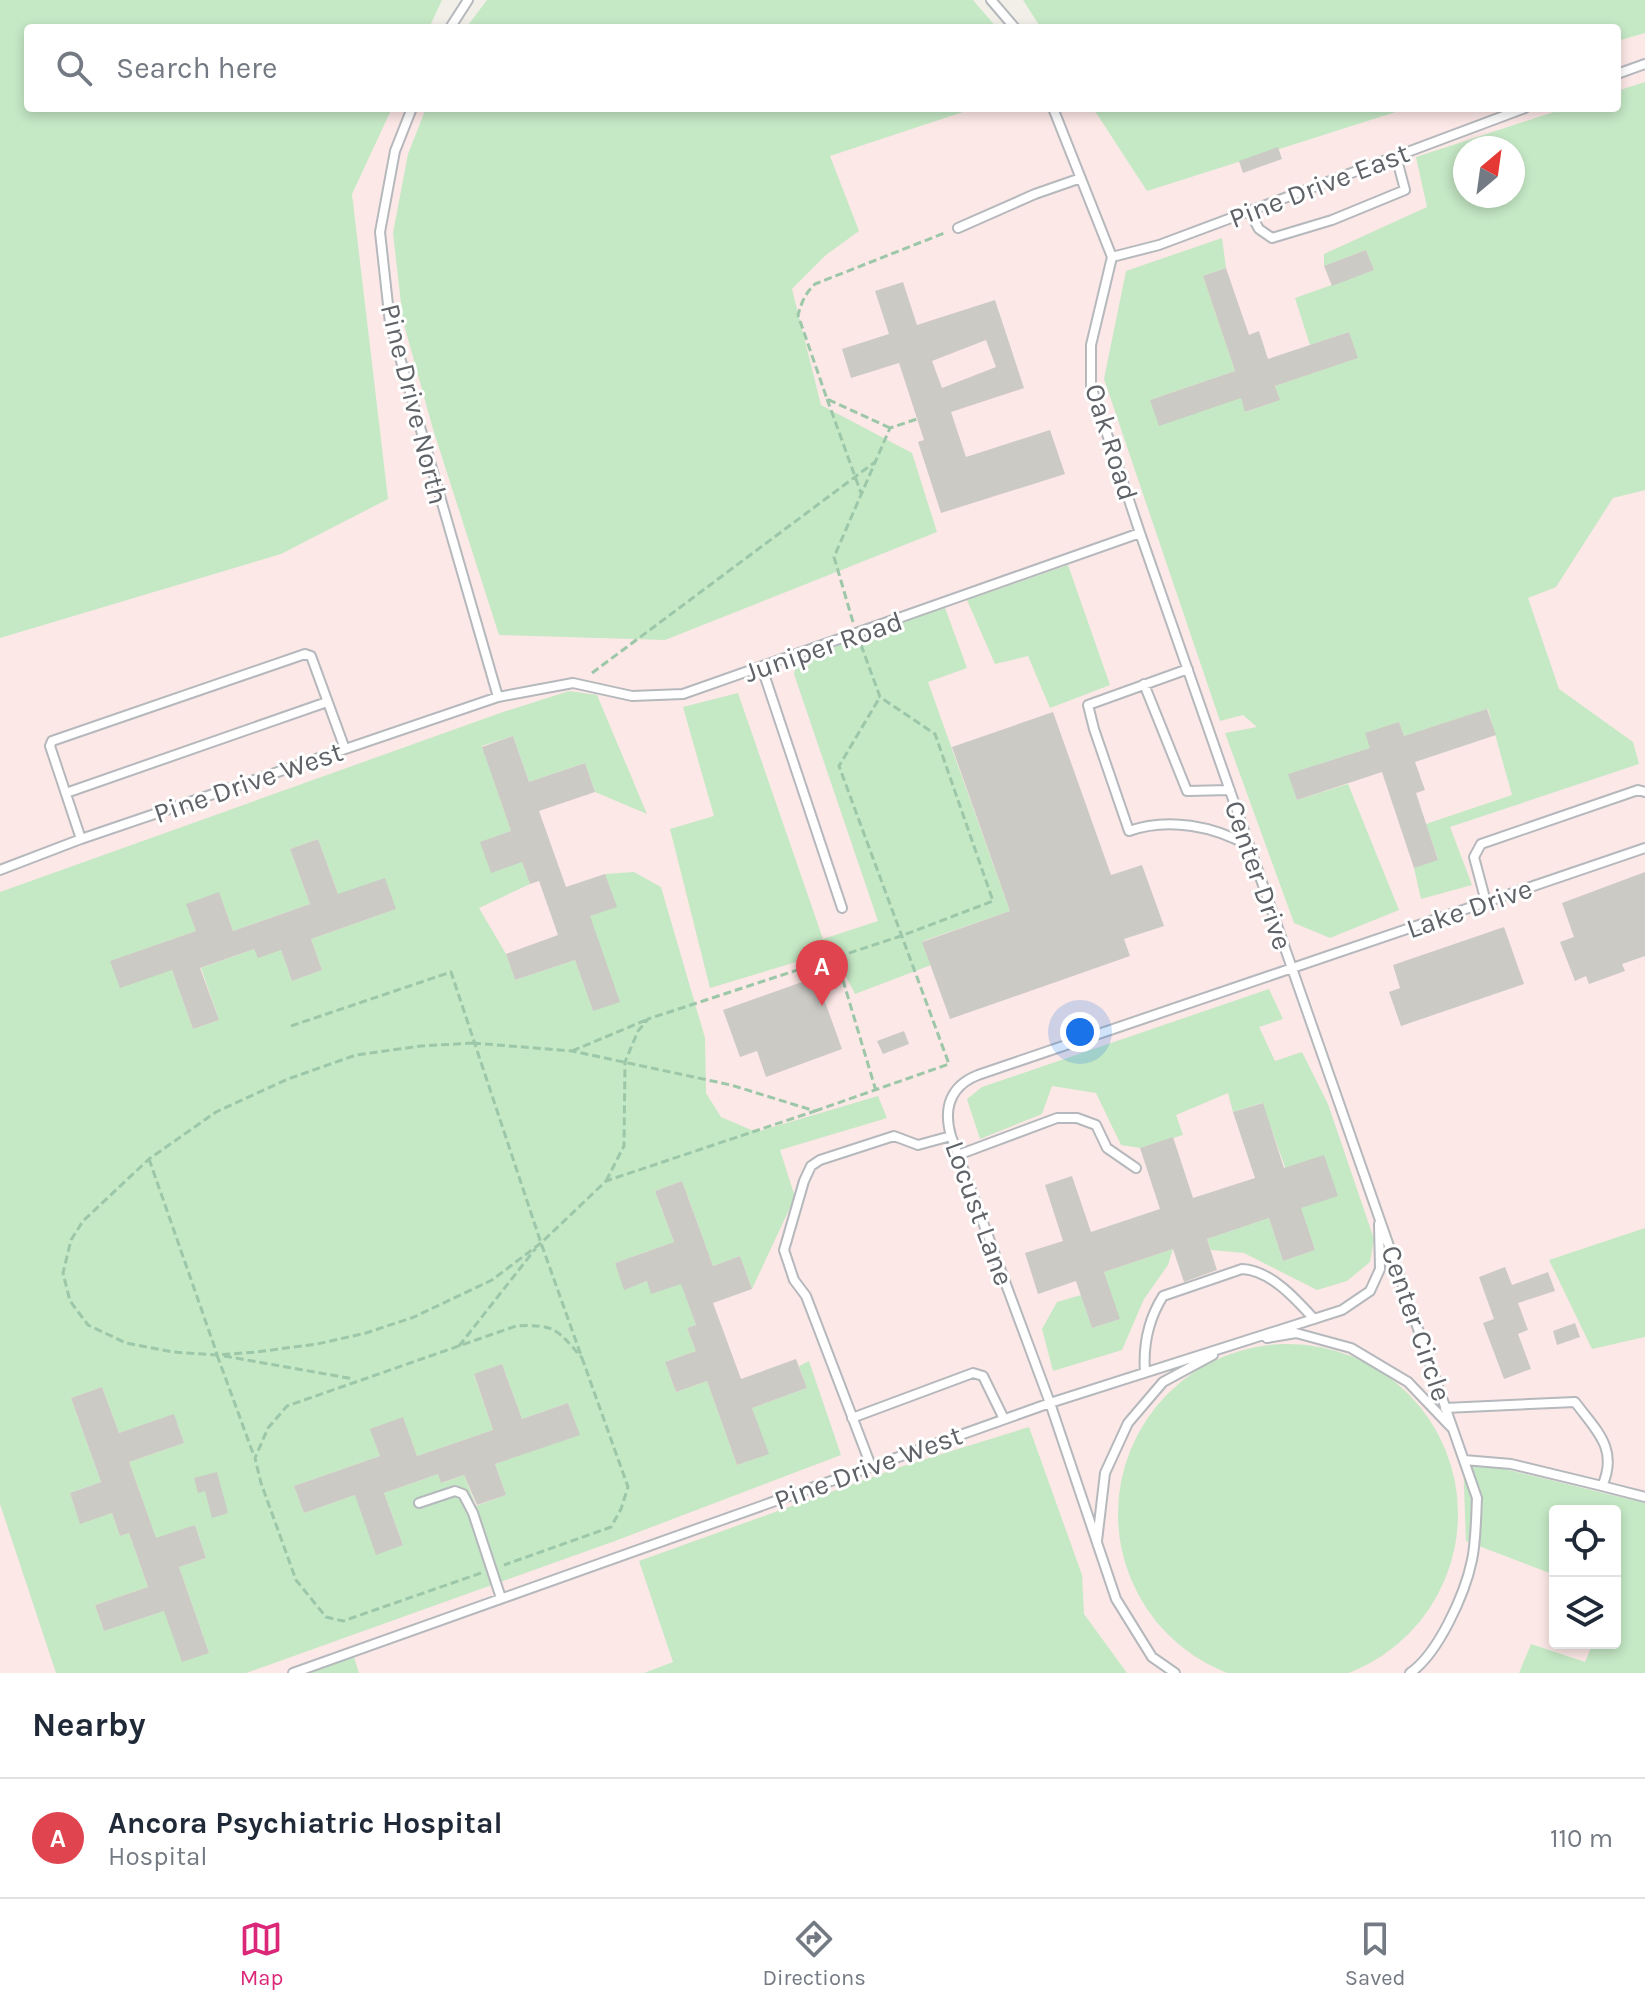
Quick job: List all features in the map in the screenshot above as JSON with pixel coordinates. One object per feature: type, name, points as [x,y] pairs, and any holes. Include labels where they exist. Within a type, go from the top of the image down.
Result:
[{"type":"lane","points":[[453,24],[468,0]]},
{"type":"lane","points":[[991,0],[1012,24]]},
{"type":"lane","points":[[1621,73],[1645,64]]},
{"type":"lane","name":"Pine Drive North","points":[[410,112],[395,151],[380,232],[390,323],[498,697]]},
{"type":"lane","points":[[1055,112],[1112,257]]},
{"type":"lane","name":"Pine Drive East","points":[[1112,257],[1159,245],[1514,112]]},
{"type":"lane","points":[[1249,211],[1259,229],[1272,238],[1332,220],[1405,190],[1396,156]]},
{"type":"lane","points":[[958,228],[1035,194],[1081,178]]},
{"type":"lane","name":"Oak Road","points":[[1112,257],[1091,345],[1091,386],[1140,533]]},
{"type":"lane","name":"Juniper Road","points":[[498,697],[573,683],[632,696],[683,694],[1140,533]]},
{"type":"lane","name":"Center Drive","points":[[1140,533],[1379,1216]]},
{"type":"lane","points":[[81,839],[50,744],[82,730],[305,654],[311,656],[345,749]]},
{"type":"lane","points":[[762,668],[842,908]]},
{"type":"lane","points":[[1188,669],[1088,705],[1129,831],[1144,827],[1204,827],[1227,834],[1250,847]]},
{"type":"lane","points":[[1144,684],[1187,791],[1230,790]]},
{"type":"lane","name":"Pine Drive West","points":[[0,870],[81,839],[498,697]]},
{"type":"lane","points":[[66,793],[327,702]]},
{"type":"lane","points":[[1486,902],[1474,857],[1481,844],[1638,790],[1645,792]]},
{"type":"lane","name":"Lake Drive","points":[[1292,967],[1645,848]]},
{"type":"lane","name":"Locust Lane","points":[[1050,1403],[946,1121],[955,1089],[966,1080],[1292,967]]},
{"type":"lane","points":[[958,1155],[1057,1118],[1077,1118],[1096,1125],[1107,1148],[1136,1168]]},
{"type":"lane","points":[[871,1466],[806,1296],[794,1280],[784,1250],[811,1166],[820,1160],[894,1136],[918,1145],[951,1136]]},
{"type":"lane","points":[[1379,1216],[1380,1269],[1399,1271]]},
{"type":"lane","name":"Center Circle","points":[[1379,1216],[1477,1498],[1472,1561],[1454,1613],[1424,1664],[1410,1673]]},
{"type":"lane","points":[[1145,1372],[1143,1348],[1163,1296],[1242,1269],[1253,1269],[1265,1276],[1296,1299],[1314,1319]]},
{"type":"lane","name":"Pine Drive West","points":[[293,1673],[1050,1403],[1342,1310],[1370,1291],[1380,1269]]},
{"type":"lane","name":"Center Circle","points":[[1097,1543],[1105,1473],[1128,1423],[1163,1382],[1232,1344],[1296,1333],[1351,1348],[1408,1382],[1454,1430]]},
{"type":"lane","points":[[852,1418],[973,1373],[983,1376],[1004,1419]]},
{"type":"lane","points":[[1437,1412],[1446,1408],[1575,1402],[1606,1444],[1609,1466],[1602,1486]]},
{"type":"lane","name":"Center Circle","points":[[1050,1403],[1116,1599],[1152,1657],[1175,1673]]},
{"type":"lane","points":[[1464,1460],[1511,1464],[1645,1497]]},
{"type":"lane","points":[[419,1503],[455,1491],[463,1494],[473,1513],[501,1598]]},
{"type":"lane","points":[[1419,1673],[1424,1664]]},
{"type":"path","points":[[862,494],[798,315],[805,294],[815,284],[828,278],[958,228]]},
{"type":"path","points":[[827,399],[890,428],[917,419]]},
{"type":"path","points":[[572,1051],[648,1019],[901,936],[993,901],[935,734],[880,697],[834,557],[890,428]]},
{"type":"path","points":[[592,673],[876,461]]},
{"type":"path","points":[[606,1181],[949,1064],[839,766],[880,697]]},
{"type":"path","points":[[836,957],[876,1091]]},
{"type":"path","points":[[149,1159],[296,1580],[326,1617],[343,1621],[611,1527],[628,1487],[541,1243],[451,972],[291,1026]]},
{"type":"path","points":[[217,1355],[317,1344],[366,1333],[414,1317],[492,1280],[541,1243],[606,1181],[624,1146],[625,1062],[638,1031],[648,1019]]},
{"type":"path","points":[[358,1380],[217,1355],[173,1352],[126,1343],[88,1325],[70,1301],[63,1273],[71,1240],[83,1221],[149,1159],[216,1112],[288,1079],[356,1055],[473,1043],[572,1051],[731,1085],[815,1111]]},
{"type":"path","points":[[459,1346],[541,1243]]},
{"type":"path","points":[[255,1458],[268,1428],[287,1406],[516,1326],[543,1325],[563,1336],[582,1358]]},
{"type":"shaded area","points":[[0,24],[24,27],[24,112],[32,112],[388,499],[352,194],[390,112],[1096,112],[1147,191],[1395,112],[1621,112],[1621,40],[1645,33],[1645,1503],[1464,1459],[1466,1541],[1549,1573],[1549,1649],[1590,1649],[1585,1662],[1532,1644],[1519,1673],[1127,1673],[1084,1614],[769,1673],[0,1673]]},
{"type":"green space","points":[[0,0],[442,0],[431,24],[24,24],[24,112],[390,112],[352,194],[388,499],[281,554],[0,638]]},
{"type":"green space","points":[[487,0],[973,0],[994,24],[469,24]]},
{"type":"green space","points":[[1023,0],[1645,0],[1645,33],[1621,40],[1621,24],[1038,24]]},
{"type":"green space","points":[[1645,82],[1645,490],[1613,498],[1556,587],[1528,598],[1559,689],[1633,742],[1639,764],[1450,827],[1472,885],[1421,899],[1414,868],[1438,859],[1426,824],[1512,795],[1488,709],[1404,736],[1399,722],[1370,748],[1289,774],[1297,800],[1348,784],[1399,910],[1330,938],[1294,923],[1225,733],[1257,727],[1243,715],[1220,721],[1104,379],[1126,271],[1222,238],[1226,268],[1203,276],[1235,371],[1150,400],[1241,398],[1246,412],[1279,400],[1275,386],[1357,358],[1349,332],[1310,345],[1295,298],[1374,270],[1366,250],[1324,266],[1324,254],[1427,207],[1416,157],[1453,145],[1453,208],[1525,208],[1525,136],[1480,136],[1554,112],[1621,112],[1621,90]]},
{"type":"green space","points":[[424,112],[963,112],[830,156],[859,231],[826,255],[792,289],[821,405],[912,453],[937,532],[665,640],[499,635],[433,429],[403,321],[393,233],[408,154]]},
{"type":"green space","points":[[1096,112],[1395,112],[1147,191]]},
{"type":"green space","points":[[1068,565],[1110,685],[1050,708],[1028,656],[995,664],[967,600]]},
{"type":"green space","points":[[944,605],[967,668],[928,682],[1010,911],[923,941],[931,965],[855,994],[833,951],[710,988],[670,829],[714,816],[683,707],[738,693],[823,939],[878,921],[794,674],[797,661]]},
{"type":"green space","points":[[569,691],[597,695],[647,814],[595,792],[585,763],[529,782],[513,736],[482,746],[511,831],[481,842],[522,862],[530,884],[479,908],[506,954],[515,980],[575,960],[593,1011],[590,916],[616,906],[605,874],[634,872],[661,887],[705,1038],[706,1093],[721,1117],[756,1132],[878,1096],[887,1118],[780,1150],[795,1197],[752,1289],[740,1256],[713,1266],[682,1181],[655,1191],[674,1242],[615,1263],[625,1289],[677,1271],[696,1325],[687,1328],[696,1351],[665,1362],[676,1392],[707,1381],[737,1465],[768,1454],[752,1408],[807,1388],[799,1366],[809,1361],[841,1455],[615,1541],[246,1673],[56,1673],[0,1504],[0,892]],"holes":[[[318,839],[338,894],[396,909],[311,939],[322,970],[292,981],[281,950],[254,949],[201,968],[219,1020],[193,1029],[172,970],[111,961],[196,931],[219,893],[233,931],[310,904],[290,849]],[[502,1364],[522,1419],[568,1403],[579,1434],[495,1464],[506,1495],[476,1506],[464,1475],[442,1483],[438,1474],[384,1493],[403,1545],[355,1495],[304,1513],[294,1486],[380,1456],[371,1429],[403,1418],[417,1456],[493,1430],[474,1375]],[[102,1387],[119,1433],[174,1415],[184,1443],[129,1462],[156,1539],[195,1525],[206,1558],[179,1567],[209,1653],[164,1611],[104,1631],[95,1605],[148,1587],[129,1533],[120,1536],[112,1513],[80,1523],[70,1493],[101,1482],[71,1398]]]},
{"type":"green space","points":[[1269,989],[1283,1019],[1259,1027],[1275,1061],[1302,1052],[1328,1104],[1374,1239],[1370,1262],[1347,1281],[1317,1290],[1244,1253],[1211,1250],[1207,1239],[1269,1218],[1283,1261],[1315,1250],[1262,1103],[1233,1112],[1228,1093],[1176,1115],[1183,1135],[1140,1148],[1121,1145],[1096,1093],[1052,1086],[1042,1114],[980,1139],[967,1099],[982,1087]]},
{"type":"green space","points":[[1645,1228],[1645,1337],[1592,1349],[1549,1260]]},
{"type":"green space","points":[[1173,1249],[1168,1265],[1144,1299],[1122,1350],[1053,1371],[1042,1329],[1057,1302],[1081,1295],[1092,1328],[1119,1319],[1104,1272]]},
{"type":"green space","points":[[1271,1345],[1305,1345],[1337,1351],[1368,1364],[1396,1382],[1420,1406],[1438,1434],[1451,1465],[1457,1497],[1455,1547],[1445,1579],[1430,1609],[1396,1646],[1348,1673],[1228,1673],[1193,1656],[1146,1609],[1125,1563],[1119,1531],[1119,1497],[1125,1465],[1138,1434],[1156,1406],[1180,1382],[1208,1364],[1239,1351]]},
{"type":"green space","points":[[1029,1427],[1082,1575],[1084,1614],[1127,1673],[644,1673],[673,1662],[639,1561],[903,1466]]},
{"type":"green space","points":[[1463,1459],[1645,1503],[1645,1673],[1519,1673],[1531,1644],[1585,1662],[1590,1649],[1621,1649],[1621,1505],[1549,1505],[1549,1573],[1466,1541]]},
{"type":"green space","points":[[354,1657],[359,1673],[308,1673]]},
{"type":"building","points":[[1278,147],[1282,159],[1243,173],[1239,161]]},
{"type":"building","points":[[1366,250],[1374,270],[1332,286],[1324,266]]},
{"type":"building","points":[[1226,268],[1249,335],[1259,331],[1268,359],[1349,332],[1358,358],[1275,386],[1280,400],[1245,412],[1241,398],[1159,426],[1150,400],[1235,371],[1203,276]]},
{"type":"building","points":[[903,282],[917,325],[995,300],[1024,388],[951,412],[966,457],[1050,430],[1065,474],[941,513],[918,442],[924,440],[899,363],[851,378],[842,349],[889,334],[875,291]],"holes":[[[986,340],[996,367],[942,388],[932,361]]]},
{"type":"building","points":[[1487,709],[1496,735],[1415,762],[1425,790],[1416,793],[1438,860],[1414,868],[1382,772],[1297,800],[1288,774],[1370,748],[1365,733],[1399,722],[1404,736]]},
{"type":"building","points":[[1053,712],[1111,875],[1142,865],[1164,926],[1124,939],[1130,956],[950,1019],[922,942],[1010,911],[952,747]]},
{"type":"building","points":[[513,736],[529,782],[585,763],[595,792],[539,811],[566,887],[605,874],[617,907],[590,916],[620,1002],[593,1011],[575,960],[515,980],[506,954],[558,935],[539,881],[530,884],[522,862],[491,873],[480,842],[511,831],[482,747]]},
{"type":"building","points":[[318,839],[338,894],[385,878],[396,909],[311,939],[322,970],[292,981],[281,950],[258,958],[254,949],[200,968],[219,1020],[193,1029],[172,970],[120,988],[110,961],[196,931],[186,904],[219,892],[233,931],[310,904],[290,849]]},
{"type":"building","points":[[1645,872],[1645,956],[1622,964],[1625,971],[1589,984],[1586,976],[1575,981],[1560,942],[1574,937],[1562,903]]},
{"type":"building","points":[[1504,927],[1524,984],[1401,1026],[1389,992],[1400,988],[1393,965]]},
{"type":"building","points":[[816,977],[842,1049],[766,1077],[757,1051],[740,1057],[723,1010]]},
{"type":"building","points":[[904,1031],[909,1044],[883,1054],[877,1041]]},
{"type":"building","points":[[1263,1103],[1284,1168],[1324,1155],[1338,1196],[1301,1208],[1315,1250],[1283,1261],[1269,1218],[1207,1239],[1217,1270],[1184,1282],[1173,1249],[1104,1272],[1120,1319],[1092,1328],[1076,1281],[1038,1294],[1025,1253],[1063,1241],[1045,1185],[1072,1176],[1091,1232],[1160,1209],[1140,1148],[1173,1137],[1193,1198],[1255,1178],[1233,1112]]},
{"type":"building","points":[[682,1181],[713,1266],[740,1256],[752,1289],[713,1303],[741,1379],[796,1359],[807,1388],[752,1408],[769,1454],[737,1465],[707,1381],[676,1392],[665,1362],[696,1351],[687,1328],[696,1325],[681,1284],[651,1294],[647,1281],[624,1290],[615,1263],[674,1242],[655,1191]]},
{"type":"building","points":[[1505,1267],[1512,1285],[1548,1272],[1555,1291],[1518,1303],[1528,1330],[1518,1334],[1531,1369],[1504,1379],[1483,1323],[1494,1319],[1479,1277]]},
{"type":"building","points":[[1575,1323],[1580,1337],[1557,1345],[1553,1331]]},
{"type":"building","points":[[502,1364],[522,1419],[568,1403],[580,1435],[495,1464],[506,1495],[477,1505],[464,1475],[441,1483],[438,1474],[384,1493],[403,1545],[376,1555],[355,1495],[304,1513],[294,1486],[380,1456],[370,1429],[403,1417],[417,1456],[493,1430],[474,1374]]},
{"type":"building","points":[[102,1387],[119,1433],[174,1414],[184,1443],[129,1462],[156,1538],[195,1525],[206,1558],[179,1567],[209,1653],[182,1662],[164,1611],[104,1631],[95,1605],[148,1587],[129,1533],[120,1536],[112,1513],[80,1524],[70,1493],[101,1482],[71,1398]]},
{"type":"building","points":[[217,1472],[228,1513],[212,1518],[205,1491],[198,1493],[194,1478]]},
{"type":"place","name":"Ancora Psychiatric Hospital","points":[[822,1006]]}]
